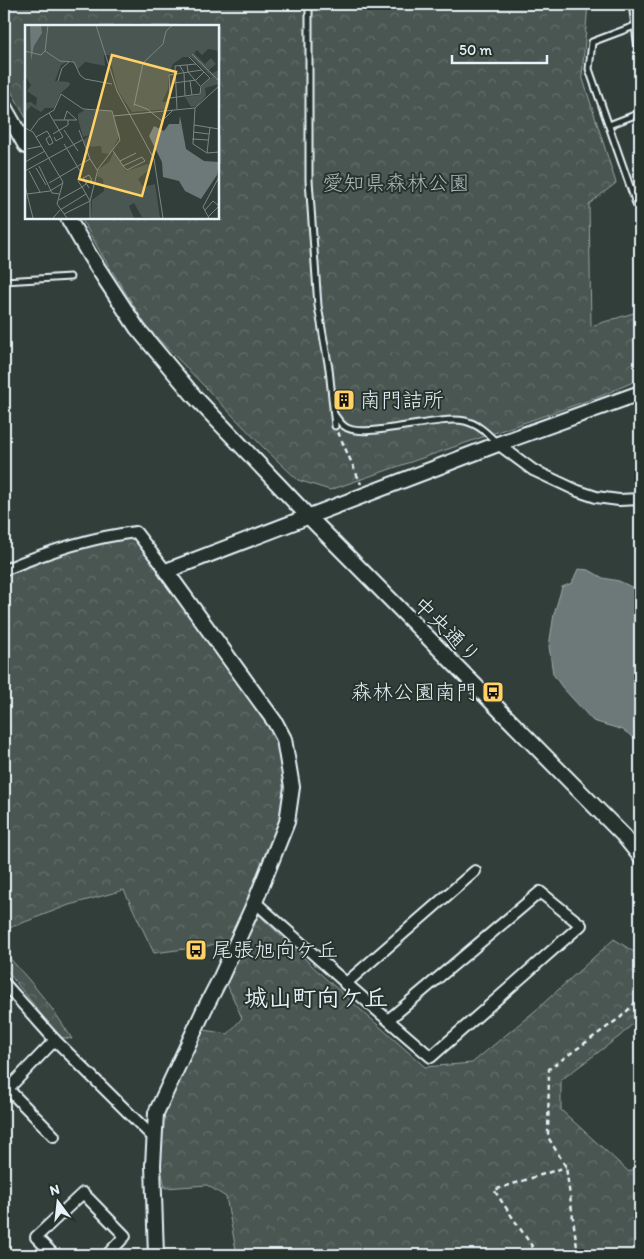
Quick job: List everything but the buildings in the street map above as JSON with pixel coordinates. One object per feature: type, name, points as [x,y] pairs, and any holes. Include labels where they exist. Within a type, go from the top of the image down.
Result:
[{"type":"street","points":[[4,107],[25,144]]},
{"type":"street","name":"中央通り","points":[[69,219],[90,256],[137,328],[194,396],[309,517],[623,835],[640,856]]},
{"type":"street","points":[[166,571],[498,444],[640,393]]},
{"type":"street","points":[[498,444],[533,470],[578,491],[596,497],[619,500],[640,499]]},
{"type":"street","points":[[4,570],[22,562],[106,535],[136,532],[275,722],[284,739],[292,787],[287,822],[255,902],[156,1114],[154,1138],[156,1255]]},
{"type":"street","points":[[345,984],[475,871]]},
{"type":"street","points":[[255,902],[345,984],[431,1057],[581,925],[540,892],[388,1020]]},
{"type":"street","points":[[4,983],[55,1040],[154,1138]]},
{"type":"street","points":[[54,1136],[5,1089],[55,1040]]},
{"type":"street","points":[[54,1255],[36,1237],[83,1192],[125,1236],[106,1255]]},
{"type":"lane","points":[[308,4],[309,180],[318,306],[329,369],[335,426]]},
{"type":"lane","points":[[632,4],[640,63]]},
{"type":"lane","points":[[640,24],[592,42],[589,69],[640,215]]},
{"type":"lane","points":[[609,125],[640,113]]},
{"type":"lane","points":[[4,281],[70,277]]},
{"type":"lane","points":[[333,413],[344,427],[358,432],[438,420],[464,421],[482,429],[498,444]]},
{"type":"path","points":[[335,426],[366,495]]},
{"type":"path","points":[[578,1255],[566,1167],[548,1137],[548,1069],[621,1017],[640,998]]},
{"type":"path","points":[[538,1255],[494,1190],[566,1167]]},
{"type":"green space","name":"愛知県森林公園","points":[[4,4],[588,4],[582,76],[616,183],[589,204],[591,326],[640,311],[640,379],[601,396],[330,490],[298,480],[264,448],[147,327],[82,219],[219,219],[219,25],[25,25],[25,116],[4,78]]},
{"type":"green space","points":[[135,534],[274,723],[287,786],[281,819],[244,916],[229,939],[208,946],[154,953],[124,890],[69,905],[4,930],[4,572],[107,537]]},
{"type":"green space","points":[[259,915],[325,978],[425,1067],[472,1063],[536,1010],[614,939],[640,956],[640,1017],[620,1036],[561,1080],[561,1110],[629,1172],[640,1165],[640,1255],[237,1255],[226,1197],[207,1185],[165,1188],[157,1150],[162,1114],[204,1030],[228,1034],[242,1018],[226,982]]},
{"type":"green space","points":[[4,952],[40,994],[72,1039],[59,1037],[4,967]]},
{"type":"shaded area","points":[[578,569],[589,570],[603,578],[619,581],[640,591],[640,749],[637,740],[623,730],[593,721],[562,687],[553,674],[549,646],[554,614],[562,587],[572,583]]},
{"type":"place","name":"南門詰所","points":[[344,400]]},
{"type":"place","name":"森林公園南門","points":[[493,692]]},
{"type":"place","name":"尾張旭向ケ丘","points":[[196,950]]},
{"type":"district","name":"城山町向ケ丘","points":[[316,998]]}]
